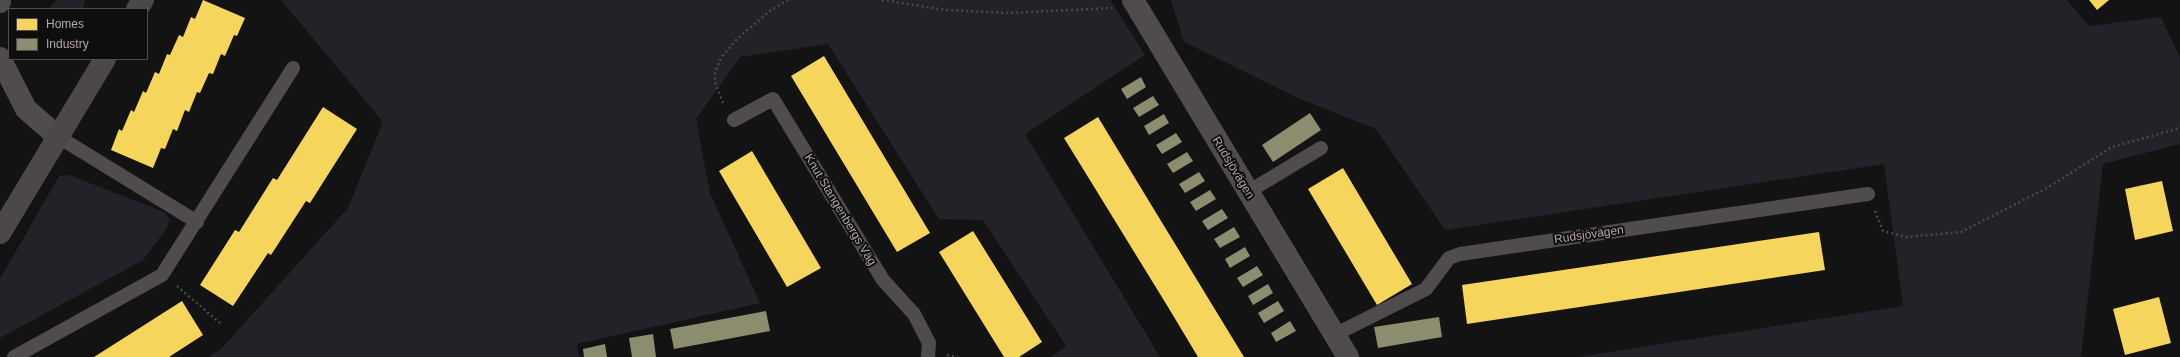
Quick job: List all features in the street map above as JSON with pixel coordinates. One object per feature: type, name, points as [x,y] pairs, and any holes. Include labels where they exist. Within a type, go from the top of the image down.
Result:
[{"type":"street","name":"Rudsjövägen","points":[[1124,4],[1248,192],[1336,334],[1348,357]]},
{"type":"street","points":[[0,58],[26,109],[57,136]]},
{"type":"street","points":[[0,233],[57,136],[104,60]]},
{"type":"lane","points":[[14,357],[162,275],[197,222],[293,68]]},
{"type":"lane","name":"Knut Stangenbergs Väg","points":[[734,120],[773,99],[883,280],[914,314],[929,343],[928,357]]},
{"type":"lane","points":[[57,136],[197,222]]},
{"type":"lane","points":[[1248,192],[1321,148]]},
{"type":"lane","name":"Rudsjövägen","points":[[1336,334],[1426,289],[1449,258],[1460,254],[1868,194]]},
{"type":"path","points":[[734,120],[723,103],[715,82],[715,72],[721,58],[737,39],[771,10],[788,0]]},
{"type":"path","points":[[882,0],[946,10],[1009,13],[1124,4]]},
{"type":"path","points":[[1868,194],[1883,231],[1906,237],[1961,232],[2047,188],[2112,146],[2180,128]]},
{"type":"path","points":[[192,298],[221,324]]},
{"type":"shaded area","points":[[56,0],[85,0],[83,8],[50,8]]},
{"type":"shaded area","points":[[281,0],[1110,0],[1145,55],[1025,134],[1160,357],[1051,357],[1066,346],[983,220],[939,219],[828,44],[740,57],[696,119],[710,193],[760,303],[577,344],[579,357],[209,357],[222,348],[348,208],[383,122]]},
{"type":"shaded area","points":[[1171,0],[2067,0],[2089,26],[2161,17],[2180,58],[2180,144],[2103,164],[2081,357],[1578,357],[1903,306],[1884,164],[1445,230],[1376,129],[1300,99],[1184,42]]},
{"type":"shaded area","points":[[69,175],[164,212],[169,219],[167,228],[143,260],[0,338],[0,279],[59,176]]},
{"type":"building: Homes","points":[[203,0],[245,18],[237,36],[234,35],[225,56],[221,54],[213,74],[209,73],[200,93],[197,92],[189,112],[185,110],[177,131],[173,129],[165,149],[161,148],[153,168],[111,150],[119,129],[122,131],[131,110],[134,112],[143,91],[146,93],[155,72],[159,74],[167,54],[170,55],[179,35],[183,37],[191,17],[195,19]]},
{"type":"building: Homes","points":[[2089,0],[2109,0],[2097,10]]},
{"type":"building: Homes","points":[[824,56],[930,233],[897,252],[791,76]]},
{"type":"building: Homes","points":[[323,107],[357,129],[310,203],[306,201],[271,255],[268,253],[233,306],[200,285],[235,230],[239,232],[273,178],[277,180]]},
{"type":"building: Homes","points":[[1098,117],[1244,357],[1198,357],[1064,138]]},
{"type":"building: Homes","points":[[752,151],[821,268],[787,287],[719,171]]},
{"type":"building: Homes","points":[[1343,168],[1412,284],[1377,305],[1308,189]]},
{"type":"building: Homes","points":[[2162,181],[2173,231],[2135,240],[2125,189]]},
{"type":"building: Homes","points":[[973,231],[1042,342],[1019,357],[1004,357],[939,252]]},
{"type":"building: Homes","points":[[1819,232],[1825,270],[1467,324],[1462,285]]},
{"type":"building: Homes","points":[[2159,297],[2171,343],[2125,355],[2113,309]]},
{"type":"building: Homes","points":[[182,301],[203,335],[169,357],[94,357]]},
{"type":"building: Industry","points":[[1141,77],[1146,87],[1127,99],[1121,89]]},
{"type":"building: Industry","points":[[1153,96],[1159,105],[1139,117],[1133,108]]},
{"type":"building: Industry","points":[[1310,113],[1321,130],[1273,162],[1262,145]]},
{"type":"building: Industry","points":[[1164,114],[1169,123],[1149,135],[1144,126]]},
{"type":"building: Industry","points":[[1176,133],[1182,142],[1162,154],[1156,145]]},
{"type":"building: Industry","points":[[1187,152],[1193,161],[1173,173],[1167,164]]},
{"type":"building: Industry","points":[[1199,172],[1205,181],[1185,193],[1179,184]]},
{"type":"building: Industry","points":[[1210,190],[1216,199],[1196,211],[1190,202]]},
{"type":"building: Industry","points":[[1222,209],[1228,218],[1208,230],[1202,221]]},
{"type":"building: Industry","points":[[1234,227],[1240,237],[1220,248],[1214,239]]},
{"type":"building: Industry","points":[[1245,247],[1250,256],[1230,268],[1225,259]]},
{"type":"building: Industry","points":[[1257,266],[1263,275],[1243,287],[1237,278]]},
{"type":"building: Industry","points":[[1268,284],[1273,293],[1253,305],[1248,296]]},
{"type":"building: Industry","points":[[1278,301],[1284,311],[1264,323],[1258,313]]},
{"type":"building: Industry","points":[[766,311],[770,331],[674,349],[670,329]]},
{"type":"building: Industry","points":[[1439,317],[1442,337],[1378,348],[1374,327]]},
{"type":"building: Industry","points":[[1290,321],[1296,331],[1276,342],[1271,333]]},
{"type":"building: Industry","points":[[653,334],[656,357],[632,357],[629,338]]},
{"type":"building: Industry","points":[[605,344],[607,357],[584,357],[583,349]]}]
